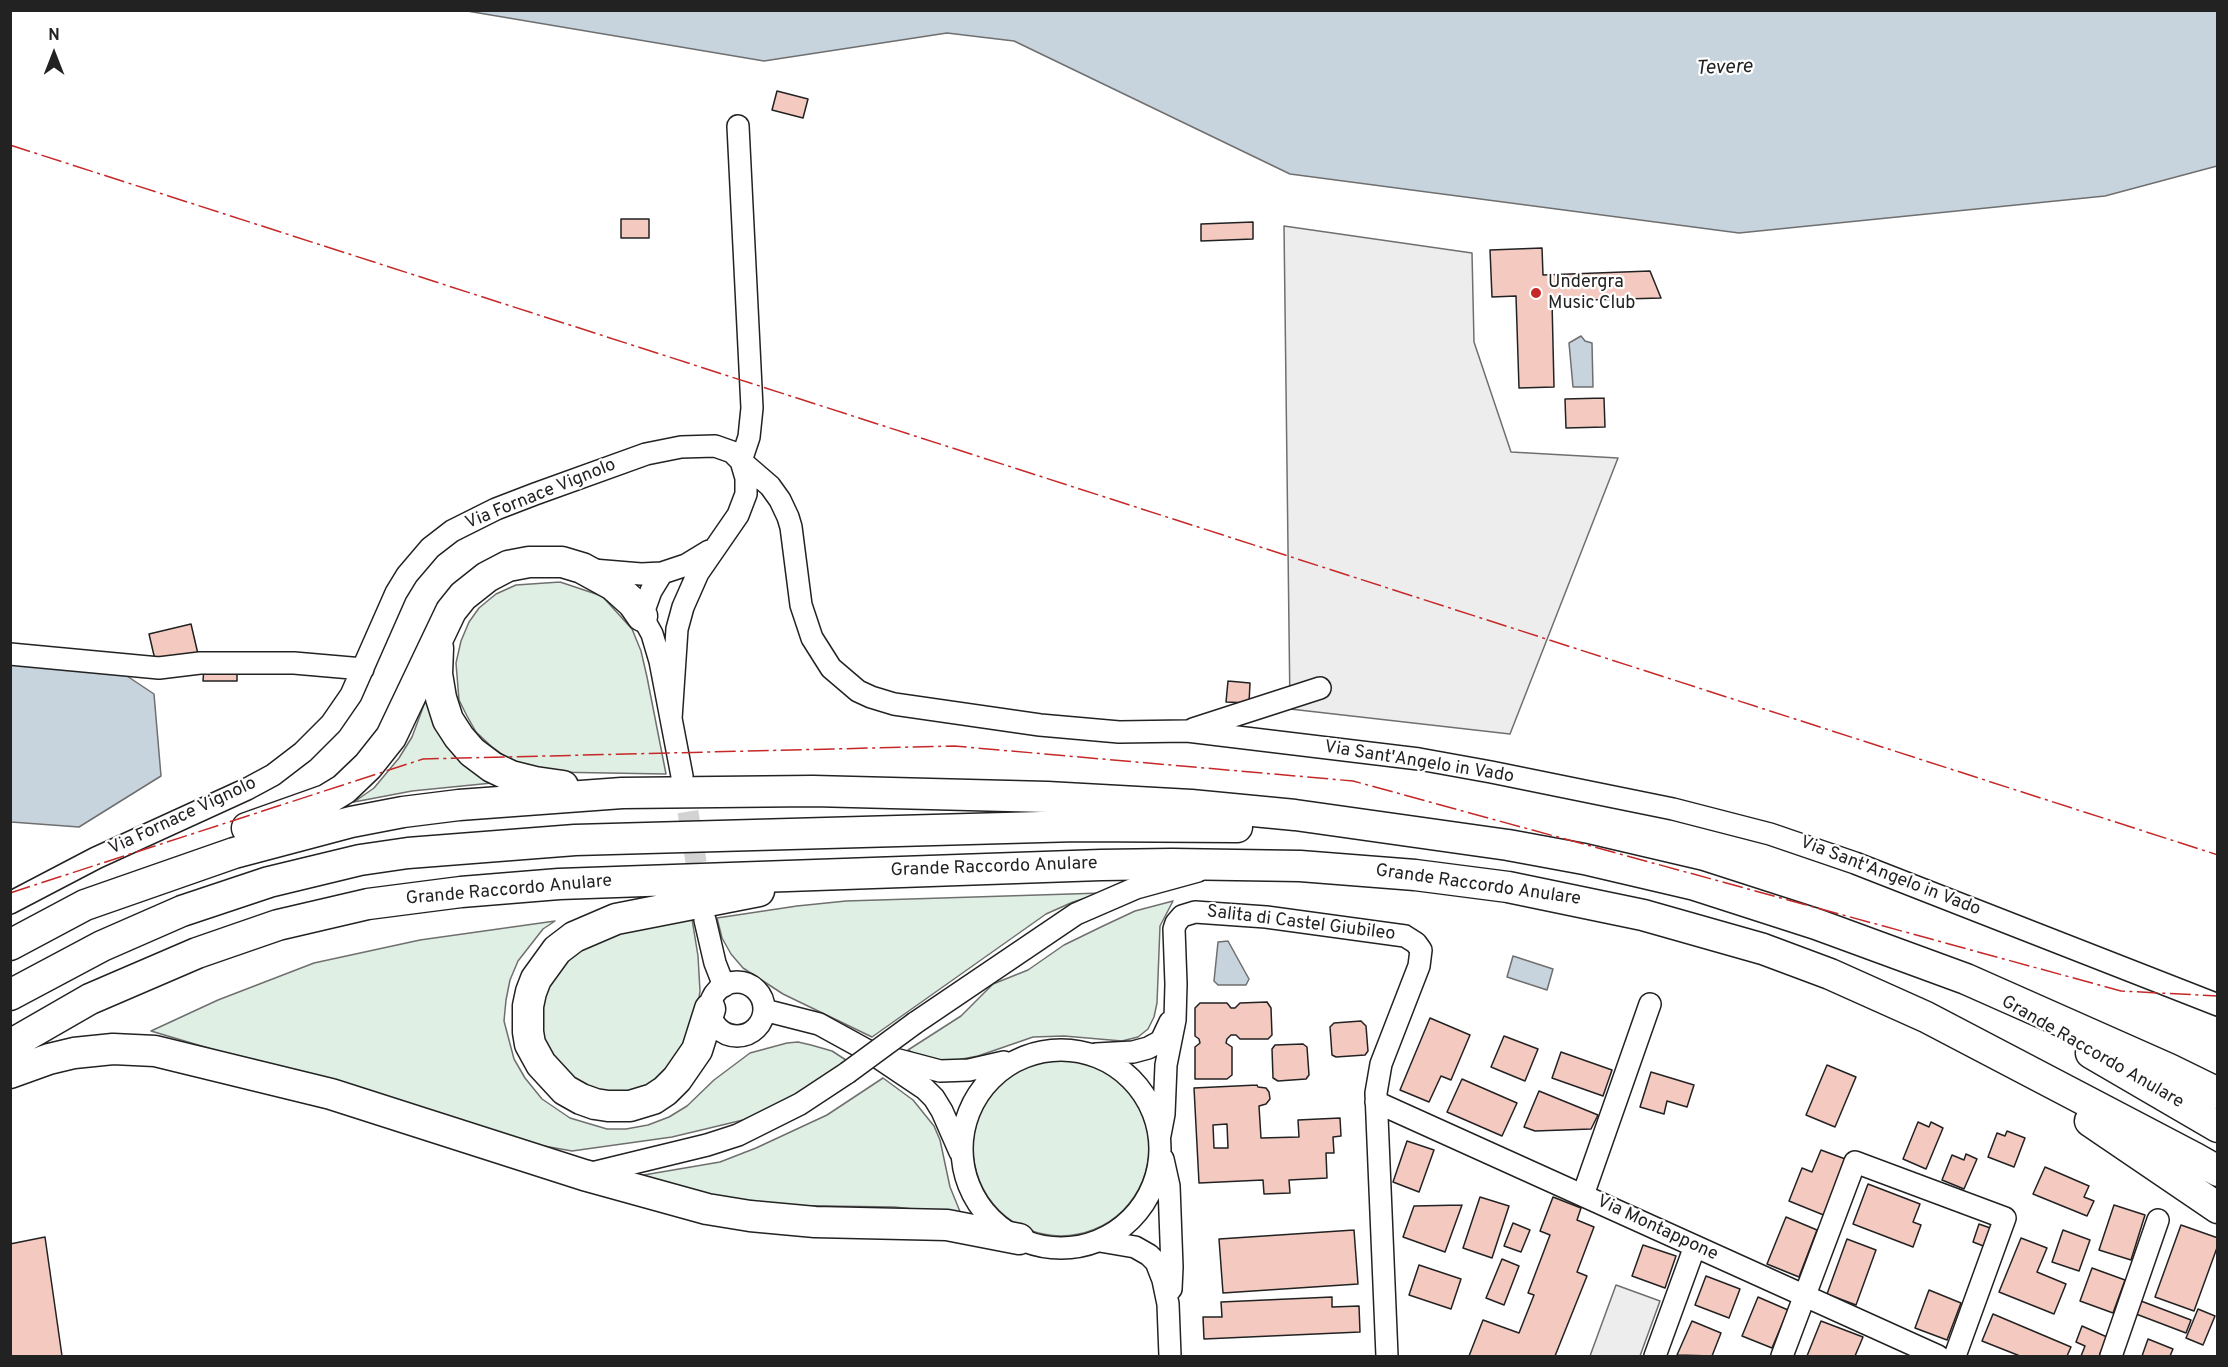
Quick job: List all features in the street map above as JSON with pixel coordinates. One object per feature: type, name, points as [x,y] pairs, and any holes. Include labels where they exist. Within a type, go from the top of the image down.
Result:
[{"type":"highway","points":[[85,905],[162,862],[218,839],[319,804],[344,789],[368,766],[391,737],[451,611],[479,582],[499,570],[520,563],[541,561],[562,562],[582,568],[613,585],[633,603],[642,616]]},
{"type":"highway","points":[[439,640],[437,674],[441,698],[448,720],[472,752],[492,767],[511,777],[622,793]]},
{"type":"highway","name":"Grande Raccordo Anulare","points":[[10,945],[85,905],[234,853],[351,822],[459,805],[622,793],[813,791],[1047,797],[1247,810],[1508,845],[1657,875],[1728,895],[1816,924],[1966,980],[2169,1069],[2217,1094]]},
{"type":"highway","name":"Grande Raccordo Anulare","points":[[10,995],[102,946],[224,896],[360,860],[408,853],[575,840],[1077,826],[1381,829]]},
{"type":"highway","name":"Grande Raccordo Anulare","points":[[10,1045],[90,999],[197,953],[278,925],[368,903],[461,891],[559,884],[864,872],[1224,864],[1344,869],[1470,881],[1553,895],[1643,915],[1746,944],[1803,963],[1866,990],[1979,1044],[2195,1158],[2217,1172]]},
{"type":"highway","points":[[717,998],[697,1050],[677,1079],[653,1098],[630,1106],[595,1104],[565,1090],[541,1064],[530,1044],[527,1019],[531,992],[542,968],[565,943],[586,931],[616,919],[864,872]]},
{"type":"highway","name":"Grande Raccordo Anulare","points":[[1966,980],[2217,1127]]},
{"type":"highway","name":"Grande Raccordo Anulare","points":[[1979,1044],[2217,1208]]},
{"type":"highway","points":[[10,1073],[38,1062],[74,1053],[113,1049],[155,1051],[332,1094],[584,1175],[707,1209],[750,1216],[815,1222],[947,1225],[1019,1239]]},
{"type":"highway","points":[[2169,1069],[2217,1084]]},
{"type":"highway","points":[[2193,1192],[2217,1220]]},
{"type":"street","points":[[671,719],[677,629],[695,578],[738,515],[744,502],[746,478],[741,461],[748,437],[752,408],[738,126]]},
{"type":"street","name":"Via Fornace Vignolo","points":[[10,903],[96,858],[248,789],[273,775],[303,752],[332,724],[351,695],[396,593],[407,575],[430,548],[461,526],[535,494],[670,448],[699,445],[715,447],[732,452],[741,461]]},
{"type":"street","name":"Via Sant'Angelo in Vado","points":[[741,461],[770,486],[788,517],[801,605],[812,638],[831,668],[858,691],[871,697],[894,704],[1040,725],[1119,732],[1187,731],[1437,762],[1651,804],[1792,840],[1894,877],[2217,1005]]},
{"type":"street","points":[[582,568],[641,574],[662,573],[692,562],[721,541]]},
{"type":"street","points":[[662,573],[651,591],[642,616],[652,634],[660,661],[682,777]]},
{"type":"street","points":[[10,654],[159,668],[200,663],[294,663],[363,669]]},
{"type":"street","points":[[1187,731],[1320,688]]},
{"type":"street","points":[[584,1175],[708,1145],[738,1135],[800,1104],[1076,914],[1136,888],[1224,864]]},
{"type":"street","name":"Salita di Castel Giubileo","points":[[1168,1304],[1172,1277],[1170,1205],[1168,1178],[1160,1142],[1164,1114],[1165,1076],[1174,1028],[1176,984],[1174,929],[1176,923],[1182,916],[1195,912],[1266,917],[1406,936],[1421,950],[1419,966],[1380,1069],[1376,1102],[1387,1356]]},
{"type":"street","points":[[705,920],[712,952],[717,998],[714,1024],[726,1034],[734,1036],[743,1035],[761,1021],[764,1010],[760,994],[754,988],[739,982],[717,998]]},
{"type":"street","points":[[1583,1195],[1650,1004]]},
{"type":"street","points":[[764,1010],[819,1024],[870,1052],[919,1085],[934,1098],[964,1160],[971,1189],[981,1209],[1004,1231],[1019,1239],[1059,1248],[1078,1247],[1100,1241],[1131,1221],[1146,1204],[1154,1187],[1160,1142],[1151,1107],[1135,1081],[1112,1064],[1079,1054],[1044,1052],[969,1070],[940,1071],[921,1068],[870,1052]]},
{"type":"street","name":"Salita di Castel Giubileo","points":[[1079,1054],[1133,1052],[1155,1045],[1165,1035],[1174,1010]]},
{"type":"street","points":[[964,1160],[963,1132],[970,1106],[985,1081],[1011,1061]]},
{"type":"street","name":"Via Montappone","points":[[1376,1102],[1804,1296],[1917,1352],[1938,1356]]},
{"type":"street","points":[[1782,1356],[1855,1162],[2005,1218],[1954,1356]]},
{"type":"street","points":[[2110,1356],[2158,1220]]},
{"type":"street","name":"Salita di Castel Giubileo","points":[[1100,1241],[1135,1247],[1154,1259],[1163,1280],[1168,1304],[1170,1356]]},
{"type":"street","points":[[1655,1356],[1695,1246]]},
{"type":"green space","points":[[560,582],[602,596],[632,629],[641,651],[666,774],[549,772],[514,763],[476,732],[467,716],[459,700],[456,663],[461,641],[469,622],[479,608],[496,594],[516,585]]},
{"type":"green space","points":[[431,686],[502,782],[412,791],[354,802],[374,788],[399,758],[412,737]]},
{"type":"green space","points":[[1102,893],[1046,914],[872,1037],[783,994],[743,968],[731,954],[722,938],[717,918],[846,901]]},
{"type":"green space","points":[[1173,901],[1160,926],[1157,1003],[1154,1017],[1148,1029],[1138,1037],[1122,1041],[1064,1036],[1033,1037],[978,1056],[952,1061],[923,1059],[908,1050],[961,1016],[993,984],[1028,970],[1064,945],[1135,911]]},
{"type":"green space","points":[[692,919],[698,956],[700,991],[695,1025],[669,1076],[637,1095],[585,1089],[544,1051],[540,1039],[544,988],[569,955],[619,932]]},
{"type":"green space","points":[[555,921],[543,929],[518,961],[510,980],[504,1021],[514,1059],[525,1078],[542,1099],[570,1118],[607,1129],[626,1129],[648,1125],[669,1117],[687,1106],[714,1080],[750,1053],[787,1043],[798,1042],[832,1051],[849,1062],[778,1106],[743,1120],[672,1137],[572,1151],[527,1143],[151,1031],[218,1000],[314,963],[420,940]]},
{"type":"green space","points":[[1061,1060],[1095,1067],[1110,1075],[1123,1086],[1134,1099],[1142,1114],[1149,1148],[1142,1182],[1134,1197],[1123,1210],[1110,1221],[1095,1229],[1061,1236],[1027,1229],[1012,1221],[999,1210],[988,1197],[980,1182],[973,1148],[980,1114],[988,1099],[999,1086],[1012,1075],[1027,1067]]},
{"type":"green space","points":[[883,1078],[913,1100],[934,1126],[940,1140],[950,1187],[961,1214],[894,1207],[756,1205],[632,1177],[720,1162],[756,1148],[827,1115]]},
{"type":"shaded area","points":[[1284,226],[1472,253],[1474,342],[1511,452],[1618,458],[1510,734],[1290,709]]},
{"type":"shaded area","points":[[1616,1285],[1660,1301],[1640,1356],[1590,1356]]},
{"type":"water","name":"Tevere","points":[[467,11],[2217,11],[2217,166],[2105,196],[1739,233],[1290,174],[1014,41],[947,33],[764,61]]},
{"type":"water","points":[[1581,336],[1585,341],[1592,343],[1593,387],[1573,387],[1569,343]]},
{"type":"water","points":[[10,661],[118,670],[154,694],[161,776],[79,827],[11,822]]},
{"type":"water","points":[[1228,941],[1249,979],[1246,985],[1218,985],[1214,981],[1218,942]]},
{"type":"water","points":[[1513,956],[1553,969],[1547,990],[1507,977]]},
{"type":"building","points":[[777,91],[808,99],[803,118],[772,110]]},
{"type":"building","points":[[621,219],[649,219],[649,238],[621,238]]},
{"type":"building","points":[[1253,222],[1253,239],[1201,241],[1201,224]]},
{"type":"building","points":[[1542,248],[1543,275],[1650,271],[1661,298],[1552,301],[1554,387],[1519,388],[1516,296],[1492,297],[1490,250]]},
{"type":"building","points":[[1604,398],[1605,427],[1566,428],[1565,399]]},
{"type":"building","points":[[191,624],[198,654],[156,664],[149,634]]},
{"type":"building","points":[[204,667],[237,667],[237,681],[203,681]]},
{"type":"building","points":[[1228,681],[1250,683],[1249,703],[1226,702]]},
{"type":"building","points":[[1267,1002],[1271,1008],[1272,1035],[1268,1039],[1240,1039],[1236,1035],[1231,1035],[1226,1043],[1232,1047],[1232,1075],[1227,1079],[1195,1079],[1195,1047],[1200,1043],[1195,1036],[1195,1008],[1200,1003],[1227,1003],[1231,1008],[1235,1008],[1240,1003]]},
{"type":"building","points":[[1430,1018],[1470,1035],[1451,1080],[1441,1076],[1429,1102],[1400,1090]]},
{"type":"building","points":[[1361,1021],[1366,1026],[1368,1051],[1365,1055],[1336,1057],[1332,1055],[1330,1027],[1334,1023]]},
{"type":"building","points":[[1504,1036],[1538,1049],[1525,1081],[1491,1067]]},
{"type":"building","points":[[1303,1044],[1307,1047],[1309,1075],[1306,1079],[1278,1081],[1273,1078],[1272,1049],[1275,1045]]},
{"type":"building","points":[[1561,1052],[1612,1070],[1603,1096],[1552,1078]]},
{"type":"building","points":[[1827,1065],[1856,1077],[1835,1127],[1806,1115]]},
{"type":"building","points":[[1651,1072],[1694,1085],[1687,1107],[1667,1101],[1664,1114],[1640,1107]]},
{"type":"building","points":[[1462,1079],[1517,1103],[1502,1136],[1447,1112]]},
{"type":"building","points":[[1257,1085],[1266,1088],[1270,1099],[1266,1104],[1259,1106],[1261,1138],[1299,1137],[1298,1120],[1340,1118],[1341,1136],[1333,1137],[1334,1153],[1326,1153],[1327,1178],[1289,1180],[1290,1193],[1264,1194],[1263,1180],[1199,1183],[1194,1088]],"holes":[[[1227,1124],[1228,1148],[1214,1148],[1213,1125]]]},
{"type":"building","points":[[1539,1091],[1598,1115],[1591,1129],[1535,1131],[1524,1127]]},
{"type":"building","points":[[1918,1122],[1929,1127],[1931,1122],[1943,1128],[1926,1169],[1903,1159]]},
{"type":"building","points":[[2007,1131],[2025,1138],[2014,1167],[1988,1157],[1997,1133],[2005,1136]]},
{"type":"building","points":[[1407,1141],[1434,1150],[1419,1192],[1393,1182]]},
{"type":"building","points":[[1821,1150],[1848,1160],[1826,1216],[1789,1201],[1802,1168],[1812,1172]]},
{"type":"building","points":[[1966,1154],[1977,1159],[1964,1189],[1942,1180],[1952,1155],[1964,1160]]},
{"type":"building","points":[[2045,1167],[2089,1186],[2084,1197],[2094,1201],[2087,1216],[2033,1194]]},
{"type":"building","points":[[1868,1184],[1920,1204],[1913,1222],[1921,1225],[1913,1247],[1853,1224]]},
{"type":"building","points":[[1480,1197],[1509,1206],[1492,1258],[1463,1248]]},
{"type":"building","points":[[1553,1197],[1581,1208],[1577,1220],[1594,1227],[1577,1272],[1587,1276],[1555,1356],[1469,1356],[1483,1320],[1519,1333],[1534,1295],[1528,1293],[1550,1235],[1540,1231]]},
{"type":"building","points":[[1462,1205],[1445,1252],[1403,1237],[1414,1206]]},
{"type":"building","points":[[2114,1205],[2145,1215],[2131,1260],[2099,1250]]},
{"type":"building","points":[[1786,1217],[1817,1230],[1799,1277],[1767,1264]]},
{"type":"building","points":[[1513,1223],[1530,1230],[1521,1252],[1504,1246]]},
{"type":"building","points":[[1979,1224],[1993,1229],[1986,1247],[1973,1242]]},
{"type":"building","points":[[2181,1225],[2218,1238],[2218,1245],[2194,1311],[2155,1297]]},
{"type":"building","points":[[1354,1230],[1358,1284],[1223,1293],[1219,1239]]},
{"type":"building","points":[[2063,1230],[2090,1240],[2079,1271],[2052,1262]]},
{"type":"building","points":[[45,1237],[62,1356],[10,1356],[10,1244]]},
{"type":"building","points":[[2021,1238],[2047,1248],[2037,1272],[2066,1284],[2054,1314],[1999,1292]]},
{"type":"building","points":[[1847,1239],[1876,1250],[1856,1305],[1827,1294]]},
{"type":"building","points":[[1643,1245],[1676,1256],[1665,1288],[1632,1276]]},
{"type":"building","points":[[1502,1259],[1519,1266],[1504,1305],[1486,1298]]},
{"type":"building","points":[[1419,1265],[1461,1279],[1451,1309],[1409,1295]]},
{"type":"building","points":[[2092,1268],[2125,1280],[2113,1313],[2080,1301]]},
{"type":"building","points":[[1706,1276],[1740,1289],[1729,1318],[1695,1305]]},
{"type":"building","points":[[1929,1290],[1961,1303],[1947,1340],[1915,1328]]},
{"type":"building","points":[[1332,1297],[1332,1307],[1359,1306],[1360,1332],[1204,1339],[1203,1317],[1222,1317],[1221,1302]]},
{"type":"building","points":[[1758,1297],[1788,1310],[1772,1348],[1742,1336]]},
{"type":"building","points":[[2141,1301],[2191,1320],[2186,1333],[2136,1314]]},
{"type":"building","points":[[2198,1309],[2215,1316],[2203,1345],[2186,1338]]},
{"type":"building","points":[[1993,1314],[2071,1347],[2067,1356],[2020,1356],[1982,1341]]},
{"type":"building","points":[[1692,1321],[1721,1333],[1712,1356],[1677,1355]]},
{"type":"building","points":[[1821,1321],[1863,1337],[1855,1356],[1807,1356]]},
{"type":"building","points":[[2082,1326],[2107,1337],[2099,1356],[2081,1356],[2085,1346],[2076,1342]]},
{"type":"building","points":[[2148,1339],[2173,1349],[2170,1356],[2142,1356]]},
{"type":"tunnel","points":[[683,781],[701,893]]},
{"type":"power","points":[[10,145],[2218,855]]},
{"type":"power","points":[[10,893],[423,759],[954,746],[1353,781],[2121,991],[2218,996]]},
{"type":"place","name":"Undergra Music Club","points":[[1536,293]]}]
